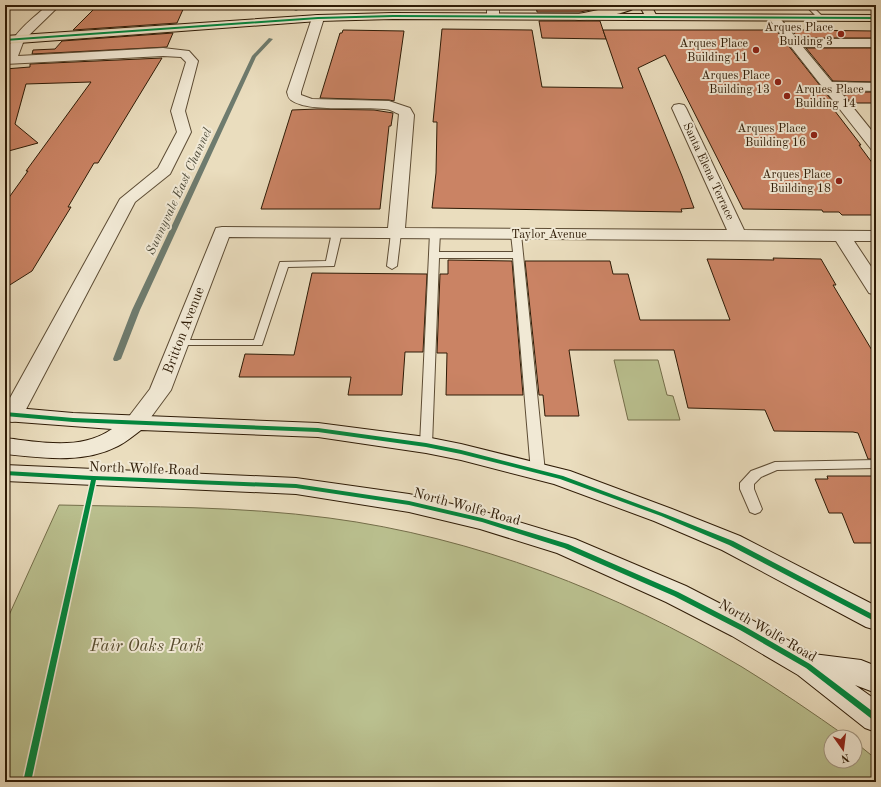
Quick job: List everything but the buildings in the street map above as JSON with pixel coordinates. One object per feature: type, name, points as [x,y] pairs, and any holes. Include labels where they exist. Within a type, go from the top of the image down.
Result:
[{"type":"main road","points":[[579,17],[621,9],[633,5]]},
{"type":"main road","points":[[645,5],[651,17]]},
{"type":"main road","points":[[5,40],[318,18],[493,11],[579,17],[876,18]]},
{"type":"street","points":[[54,5],[18,39],[8,60],[163,52],[185,54],[192,61],[178,111],[184,132],[164,170],[128,199],[9,414],[136,423],[318,430],[426,445],[461,452],[561,477],[595,488],[664,515],[731,543],[876,619]]},
{"type":"street","points":[[318,18],[294,92],[295,97],[303,101],[317,103],[389,105],[405,111],[406,115],[396,233]]},
{"type":"street","points":[[770,18],[794,43],[876,146]]},
{"type":"street","points":[[794,43],[876,43]]},
{"type":"street","points":[[828,86],[876,87]]},
{"type":"street","name":"Santa Elena Terrace","points":[[680,108],[714,186],[738,235]]},
{"type":"street","name":"Taylor Avenue","points":[[222,232],[876,236]]},
{"type":"street","name":"Britton Avenue","points":[[136,423],[160,390],[222,232]]},
{"type":"street","points":[[842,236],[876,289]]},
{"type":"street","points":[[5,446],[60,450],[85,448],[109,441],[136,423]]},
{"type":"street","name":"North Wolfe Road","points":[[5,473],[296,486],[409,503],[482,520],[566,546],[676,594],[742,628],[808,666],[876,718]]},
{"type":"street","points":[[808,666],[861,673],[876,680]]},
{"type":"lane","points":[[712,5],[793,5]]},
{"type":"lane","points":[[755,5],[770,18]]},
{"type":"lane","points":[[808,5],[822,19]]},
{"type":"lane","points":[[179,343],[258,343],[284,264],[330,264],[337,232]]},
{"type":"lane","points":[[392,266],[396,233]]},
{"type":"lane","points":[[426,445],[434,233]]},
{"type":"lane","points":[[516,234],[538,472]]},
{"type":"lane","points":[[434,255],[518,255]]},
{"type":"lane","points":[[755,509],[747,489],[747,483],[752,476],[768,468],[784,464],[876,464]]},
{"type":"green space","points":[[614,360],[658,360],[667,395],[673,396],[680,420],[628,420]]},
{"type":"green space","name":"Fair Oaks Park","points":[[59,505],[262,511],[329,518],[383,527],[437,539],[490,554],[543,572],[594,592],[645,615],[694,640],[755,675],[835,729],[823,729],[823,769],[863,769],[863,748],[876,759],[876,782],[5,782],[5,624]]},
{"type":"waterway","name":"Sunnyvale East Channel","points":[[296,10],[298,5]]},
{"type":"waterway","name":"Sunnyvale East Channel","points":[[117,359],[136,310],[254,56],[271,39]]},
{"type":"cycle path","points":[[5,40],[318,18],[393,16],[876,18]]},
{"type":"cycle path","points":[[5,414],[73,420],[318,430],[426,445],[461,452],[561,477],[663,515],[731,543],[876,619]]},
{"type":"cycle path","points":[[5,473],[296,486],[409,503],[482,520],[566,546],[676,594],[742,628],[808,666],[876,718]]},
{"type":"cycle path","points":[[27,782],[94,478]]},
{"type":"place","name":"Arques Place Building 3","points":[[841,34]]},
{"type":"place","name":"Arques Place Building 11","points":[[756,50]]},
{"type":"place","name":"Arques Place Building 13","points":[[778,82]]},
{"type":"place","name":"Arques Place Building 14","points":[[787,96]]},
{"type":"place","name":"Arques Place Building 16","points":[[814,135]]},
{"type":"place","name":"Arques Place Building 18","points":[[839,181]]}]
